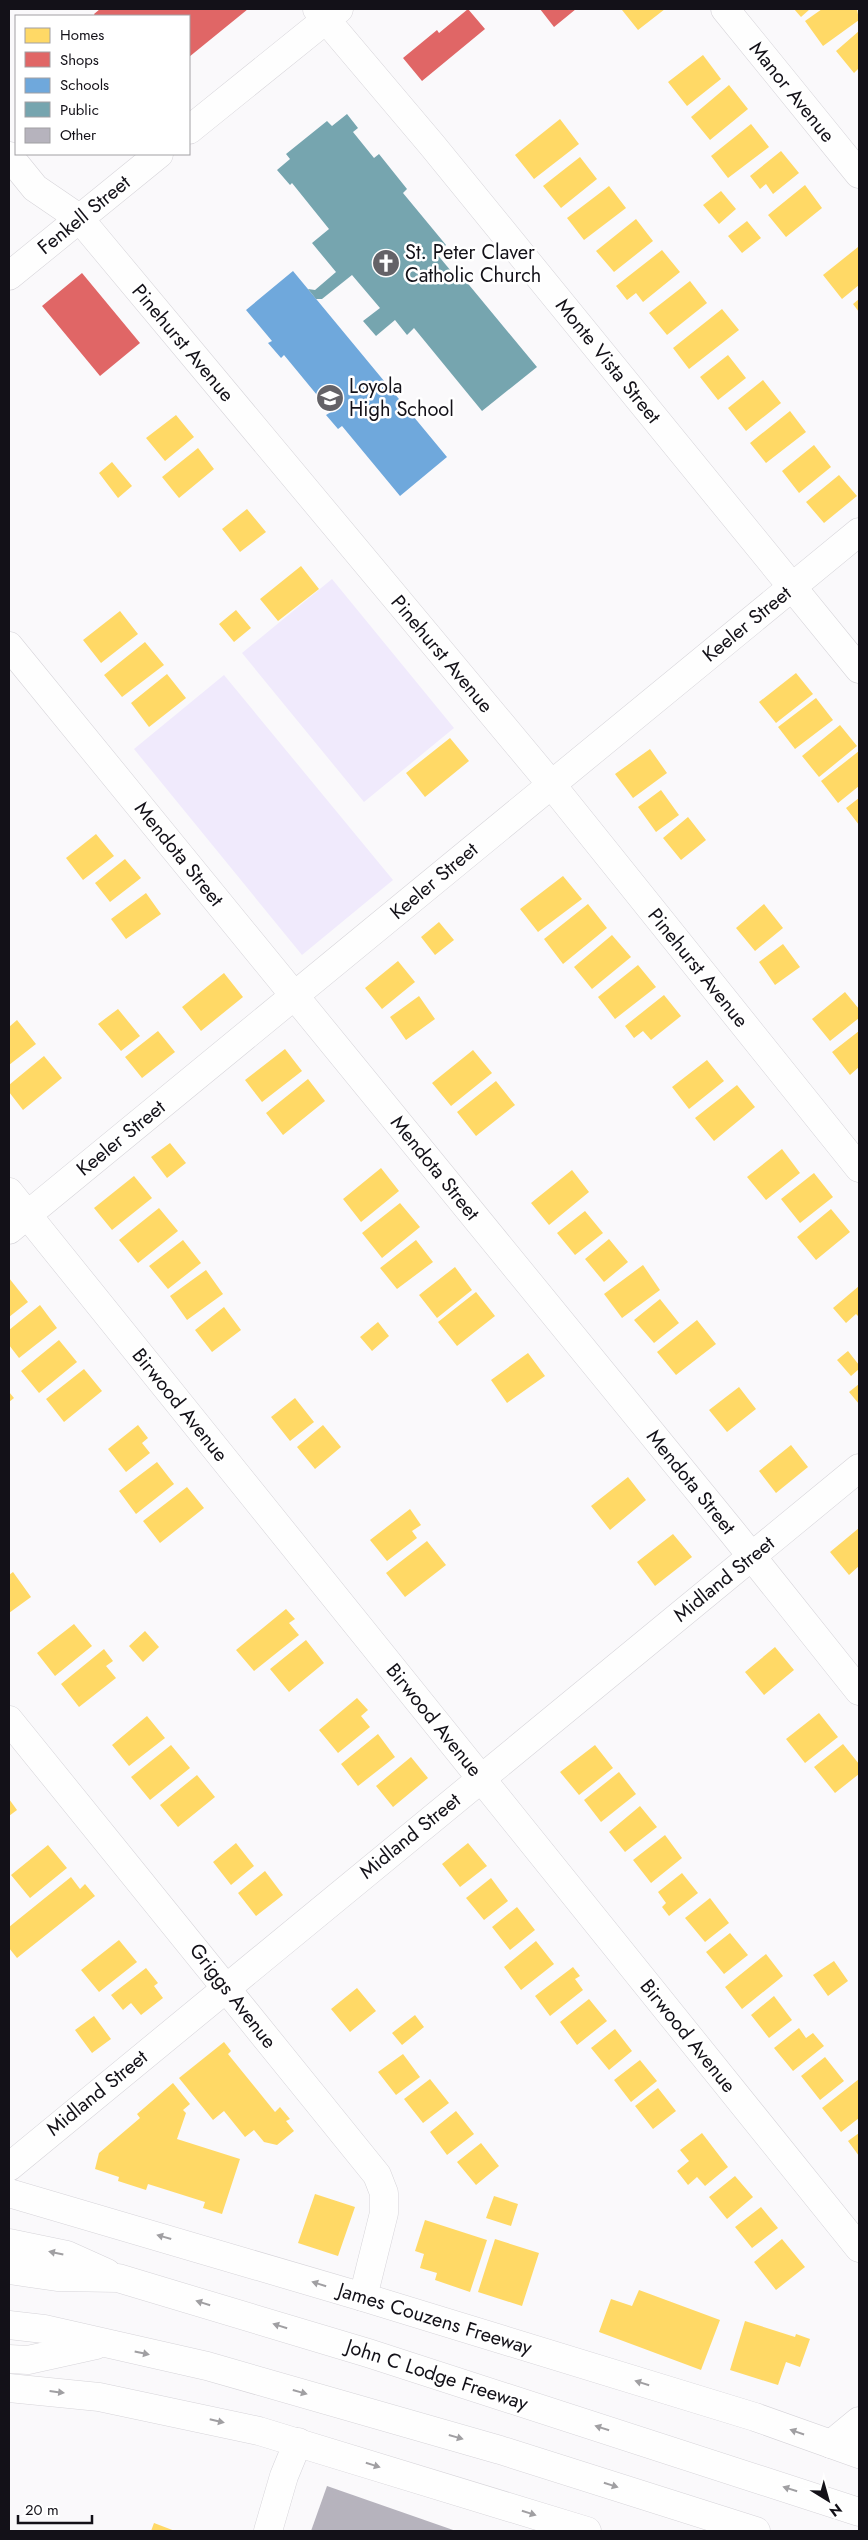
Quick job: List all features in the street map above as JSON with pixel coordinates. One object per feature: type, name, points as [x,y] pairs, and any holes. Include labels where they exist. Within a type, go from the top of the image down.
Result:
[{"type":"main road","name":"Manor Avenue","points":[[725,9],[859,174]]},
{"type":"main road","points":[[190,129],[327,12]]},
{"type":"main road","name":"Monte Vista Street","points":[[327,12],[432,145],[859,669]]},
{"type":"main road","name":"Fenkell Street","points":[[9,276],[158,155]]},
{"type":"main road","name":"Pinehurst Avenue","points":[[9,156],[35,188],[79,218],[551,784],[859,1168]]},
{"type":"main road","name":"Keeler Street","points":[[18,1222],[295,997],[859,532]]},
{"type":"main road","name":"Mendota Street","points":[[9,646],[859,1691]]},
{"type":"main road","name":"Birwood Avenue","points":[[9,1192],[18,1222],[481,1778],[859,2248]]},
{"type":"main road","name":"Midland Street","points":[[9,2167],[859,1468]]},
{"type":"main road","name":"Griggs Avenue","points":[[9,1720],[227,1987],[244,2011],[377,2175],[384,2193],[384,2213],[363,2297]]},
{"type":"main road","name":"James Couzens Freeway","points":[[9,2193],[363,2297],[755,2417],[859,2454]]},
{"type":"main road","points":[[9,2242],[67,2255],[118,2278]]},
{"type":"main road","name":"John C Lodge Freeway","points":[[9,2270],[57,2277],[118,2278],[368,2352],[859,2512]]},
{"type":"main road","points":[[9,2325],[44,2329],[103,2344],[207,2366],[345,2404],[500,2450],[756,2531]]},
{"type":"main road","points":[[9,2359],[28,2360],[103,2344]]},
{"type":"main road","points":[[9,2388],[100,2397],[190,2415],[298,2442],[587,2531]]},
{"type":"main road","points":[[831,2444],[859,2421]]},
{"type":"main road","points":[[268,2531],[284,2476],[298,2442]]},
{"type":"shaded area","points":[[332,579],[454,728],[364,802],[242,653]]},
{"type":"shaded area","points":[[224,675],[393,880],[302,955],[134,749]]},
{"type":"building: Homes","points":[[665,9],[638,30],[622,10]]},
{"type":"building: Homes","points":[[794,9],[810,9],[801,17]]},
{"type":"building: Homes","points":[[822,9],[857,9],[859,20],[823,46],[805,21]]},
{"type":"building: Homes","points":[[859,31],[859,68],[854,73],[836,51]]},
{"type":"building: Homes","points":[[703,55],[721,79],[687,106],[668,82]]},
{"type":"building: Homes","points":[[729,85],[748,109],[710,140],[691,117]]},
{"type":"building: Homes","points":[[560,119],[579,144],[534,179],[515,155]]},
{"type":"building: Homes","points":[[751,124],[769,147],[728,178],[711,156]]},
{"type":"building: Homes","points":[[781,151],[799,173],[773,194],[766,184],[760,189],[750,176]]},
{"type":"building: Homes","points":[[580,157],[597,179],[561,208],[543,186]]},
{"type":"building: Homes","points":[[805,185],[822,208],[786,237],[768,215]]},
{"type":"building: Homes","points":[[609,186],[626,208],[584,240],[567,218]]},
{"type":"building: Homes","points":[[721,191],[736,209],[719,224],[703,205]]},
{"type":"building: Homes","points":[[636,219],[653,241],[614,272],[596,251]]},
{"type":"building: Homes","points":[[747,221],[761,238],[742,253],[728,236]]},
{"type":"building: Homes","points":[[858,247],[859,285],[842,299],[823,275]]},
{"type":"building: Homes","points":[[662,250],[680,272],[643,302],[636,293],[627,300],[616,286]]},
{"type":"building: Homes","points":[[690,281],[707,303],[667,335],[649,313]]},
{"type":"building: Homes","points":[[859,299],[859,312],[853,304]]},
{"type":"building: Homes","points":[[722,309],[739,330],[689,369],[673,348]]},
{"type":"building: Homes","points":[[728,355],[746,378],[718,400],[700,377]]},
{"type":"building: Homes","points":[[763,380],[781,403],[746,431],[728,408]]},
{"type":"building: Homes","points":[[790,411],[806,432],[766,463],[750,443]]},
{"type":"building: Homes","points":[[176,415],[194,437],[165,461],[146,438]]},
{"type":"building: Homes","points":[[814,445],[831,467],[799,493],[782,471]]},
{"type":"building: Homes","points":[[198,448],[214,469],[179,498],[162,477]]},
{"type":"building: Homes","points":[[112,462],[132,486],[118,498],[99,473]]},
{"type":"building: Homes","points":[[839,475],[857,496],[824,523],[806,502]]},
{"type":"building: Homes","points":[[247,509],[266,532],[240,552],[222,529]]},
{"type":"building: Homes","points":[[301,566],[319,589],[278,621],[260,599]]},
{"type":"building: Homes","points":[[236,610],[251,628],[234,642],[219,624]]},
{"type":"building: Homes","points":[[120,611],[138,634],[101,663],[83,640]]},
{"type":"building: Homes","points":[[145,642],[164,665],[122,697],[104,675]]},
{"type":"building: Homes","points":[[796,673],[813,694],[776,723],[759,702]]},
{"type":"building: Homes","points":[[167,674],[186,698],[149,727],[131,703]]},
{"type":"building: Homes","points":[[816,698],[833,720],[795,749],[778,727]]},
{"type":"building: Homes","points":[[840,725],[857,746],[819,777],[802,756]]},
{"type":"building: Homes","points":[[450,738],[469,761],[425,797],[406,773]]},
{"type":"building: Homes","points":[[650,749],[667,773],[633,798],[615,774]]},
{"type":"building: Homes","points":[[859,751],[859,786],[838,803],[821,781]]},
{"type":"building: Homes","points":[[661,790],[679,815],[656,832],[638,807]]},
{"type":"building: Homes","points":[[859,798],[859,825],[846,808]]},
{"type":"building: Homes","points":[[688,817],[706,840],[681,860],[663,838]]},
{"type":"building: Homes","points":[[96,834],[114,856],[83,880],[66,858]]},
{"type":"building: Homes","points":[[125,859],[141,878],[110,902],[95,883]]},
{"type":"building: Homes","points":[[563,876],[582,899],[538,932],[520,909]]},
{"type":"building: Homes","points":[[146,893],[161,914],[126,939],[111,919]]},
{"type":"building: Homes","points":[[588,904],[607,928],[563,964],[544,939]]},
{"type":"building: Homes","points":[[764,904],[783,928],[755,951],[736,928]]},
{"type":"building: Homes","points":[[439,922],[454,940],[435,955],[421,937]]},
{"type":"building: Homes","points":[[612,935],[631,957],[592,989],[574,967]]},
{"type":"building: Homes","points":[[783,944],[800,967],[775,985],[759,962]]},
{"type":"building: Homes","points":[[398,961],[415,982],[382,1009],[365,988]]},
{"type":"building: Homes","points":[[638,965],[656,987],[615,1019],[598,997]]},
{"type":"building: Homes","points":[[224,973],[243,997],[201,1031],[182,1007]]},
{"type":"building: Homes","points":[[845,992],[859,1009],[859,1018],[830,1041],[812,1019]]},
{"type":"building: Homes","points":[[664,995],[681,1016],[651,1040],[643,1031],[634,1038],[625,1026]]},
{"type":"building: Homes","points":[[419,996],[435,1019],[406,1040],[390,1017]]},
{"type":"building: Homes","points":[[118,1009],[140,1036],[121,1051],[98,1024]]},
{"type":"building: Homes","points":[[17,1020],[36,1044],[9,1065],[9,1027]]},
{"type":"building: Homes","points":[[158,1031],[175,1052],[142,1078],[125,1057]]},
{"type":"building: Homes","points":[[859,1031],[859,1067],[850,1075],[832,1052]]},
{"type":"building: Homes","points":[[285,1049],[302,1071],[262,1102],[245,1080]]},
{"type":"building: Homes","points":[[473,1050],[492,1073],[451,1106],[432,1083]]},
{"type":"building: Homes","points":[[44,1056],[62,1078],[23,1110],[9,1092],[9,1085]]},
{"type":"building: Homes","points":[[707,1060],[724,1081],[689,1109],[672,1087]]},
{"type":"building: Homes","points":[[308,1079],[325,1101],[283,1135],[266,1113]]},
{"type":"building: Homes","points":[[496,1081],[515,1105],[476,1136],[457,1112]]},
{"type":"building: Homes","points":[[737,1085],[755,1107],[714,1141],[695,1118]]},
{"type":"building: Homes","points":[[170,1143],[186,1163],[167,1178],[151,1157]]},
{"type":"building: Homes","points":[[782,1149],[800,1173],[766,1200],[747,1177]]},
{"type":"building: Homes","points":[[381,1168],[399,1191],[361,1222],[343,1199]]},
{"type":"building: Homes","points":[[572,1170],[589,1192],[549,1225],[531,1203]]},
{"type":"building: Homes","points":[[814,1173],[833,1197],[800,1223],[781,1199]]},
{"type":"building: Homes","points":[[134,1176],[152,1198],[112,1230],[94,1208]]},
{"type":"building: Homes","points":[[400,1203],[420,1227],[382,1258],[362,1233]]},
{"type":"building: Homes","points":[[159,1208],[178,1231],[138,1263],[119,1240]]},
{"type":"building: Homes","points":[[831,1209],[850,1232],[816,1260],[797,1237]]},
{"type":"building: Homes","points":[[585,1211],[603,1233],[575,1255],[557,1233]]},
{"type":"building: Homes","points":[[609,1239],[628,1262],[604,1282],[585,1259]]},
{"type":"building: Homes","points":[[183,1240],[201,1263],[168,1289],[149,1266]]},
{"type":"building: Homes","points":[[416,1240],[433,1262],[397,1289],[380,1268]]},
{"type":"building: Homes","points":[[643,1265],[660,1290],[622,1318],[604,1294]]},
{"type":"building: Homes","points":[[455,1267],[472,1290],[437,1318],[419,1295]]},
{"type":"building: Homes","points":[[206,1270],[223,1294],[187,1320],[170,1296]]},
{"type":"building: Homes","points":[[9,1278],[28,1302],[9,1317]]},
{"type":"building: Homes","points":[[859,1286],[859,1317],[856,1314],[846,1323],[833,1308]]},
{"type":"building: Homes","points":[[476,1292],[495,1316],[457,1346],[438,1322]]},
{"type":"building: Homes","points":[[660,1299],[679,1323],[654,1343],[634,1320]]},
{"type":"building: Homes","points":[[40,1305],[57,1328],[19,1358],[9,1345],[9,1330]]},
{"type":"building: Homes","points":[[224,1307],[241,1330],[212,1352],[195,1330]]},
{"type":"building: Homes","points":[[697,1320],[716,1344],[676,1375],[657,1352]]},
{"type":"building: Homes","points":[[378,1322],[389,1336],[372,1351],[360,1337]]},
{"type":"building: Homes","points":[[59,1340],[77,1362],[39,1393],[21,1371]]},
{"type":"building: Homes","points":[[848,1351],[859,1365],[859,1369],[851,1376],[837,1360]]},
{"type":"building: Homes","points":[[528,1353],[545,1376],[507,1403],[491,1380]]},
{"type":"building: Homes","points":[[84,1369],[102,1391],[64,1422],[46,1399]]},
{"type":"building: Homes","points":[[859,1384],[859,1404],[849,1392]]},
{"type":"building: Homes","points":[[739,1387],[756,1409],[727,1432],[709,1410]]},
{"type":"building: Homes","points":[[9,1392],[14,1398],[9,1402]]},
{"type":"building: Homes","points":[[295,1398],[314,1422],[290,1441],[271,1417]]},
{"type":"building: Homes","points":[[138,1425],[148,1438],[142,1443],[150,1453],[126,1472],[108,1449]]},
{"type":"building: Homes","points":[[323,1425],[341,1447],[315,1469],[297,1447]]},
{"type":"building: Homes","points":[[791,1445],[808,1467],[776,1493],[759,1471]]},
{"type":"building: Homes","points":[[157,1462],[174,1484],[136,1514],[119,1491]]},
{"type":"building: Homes","points":[[628,1477],[646,1500],[610,1530],[591,1506]]},
{"type":"building: Homes","points":[[187,1487],[204,1508],[160,1543],[143,1521]]},
{"type":"building: Homes","points":[[410,1509],[421,1525],[412,1531],[417,1538],[387,1561],[370,1540]]},
{"type":"building: Homes","points":[[859,1528],[859,1566],[849,1575],[830,1552]]},
{"type":"building: Homes","points":[[673,1534],[692,1557],[655,1586],[637,1562]]},
{"type":"building: Homes","points":[[427,1541],[446,1565],[405,1597],[386,1573]]},
{"type":"building: Homes","points":[[13,1572],[31,1597],[9,1613],[9,1575]]},
{"type":"building: Homes","points":[[286,1609],[295,1619],[289,1623],[299,1635],[254,1671],[236,1650]]},
{"type":"building: Homes","points":[[74,1624],[92,1646],[55,1676],[37,1653]]},
{"type":"building: Homes","points":[[145,1631],[159,1647],[143,1662],[129,1646]]},
{"type":"building: Homes","points":[[306,1640],[324,1663],[289,1692],[270,1669]]},
{"type":"building: Homes","points":[[775,1647],[794,1670],[764,1695],[745,1672]]},
{"type":"building: Homes","points":[[104,1649],[113,1661],[106,1666],[116,1678],[79,1707],[61,1684]]},
{"type":"building: Homes","points":[[357,1698],[368,1710],[361,1716],[370,1727],[338,1753],[319,1730]]},
{"type":"building: Homes","points":[[819,1713],[838,1737],[805,1763],[786,1739]]},
{"type":"building: Homes","points":[[147,1716],[165,1738],[129,1766],[112,1745]]},
{"type":"building: Homes","points":[[378,1734],[395,1757],[358,1786],[341,1764]]},
{"type":"building: Homes","points":[[843,1744],[859,1764],[859,1774],[835,1793],[814,1767]]},
{"type":"building: Homes","points":[[171,1745],[190,1768],[150,1800],[131,1777]]},
{"type":"building: Homes","points":[[595,1745],[613,1768],[579,1795],[560,1772]]},
{"type":"building: Homes","points":[[411,1757],[428,1778],[393,1807],[376,1786]]},
{"type":"building: Homes","points":[[619,1772],[636,1794],[601,1822],[584,1800]]},
{"type":"building: Homes","points":[[197,1775],[215,1797],[178,1827],[160,1805]]},
{"type":"building: Homes","points":[[9,1799],[17,1810],[9,1816]]},
{"type":"building: Homes","points":[[640,1806],[657,1827],[625,1852],[609,1832]]},
{"type":"building: Homes","points":[[665,1835],[682,1858],[651,1883],[633,1860]]},
{"type":"building: Homes","points":[[236,1843],[254,1866],[231,1885],[213,1862]]},
{"type":"building: Homes","points":[[468,1843],[487,1866],[460,1887],[442,1864]]},
{"type":"building: Homes","points":[[48,1845],[67,1868],[30,1898],[11,1875]]},
{"type":"building: Homes","points":[[265,1871],[283,1895],[256,1916],[238,1893]]},
{"type":"building: Homes","points":[[682,1873],[698,1893],[669,1916],[662,1907],[666,1903],[658,1892]]},
{"type":"building: Homes","points":[[71,1877],[80,1889],[85,1884],[95,1896],[17,1958],[9,1948],[9,1927]]},
{"type":"building: Homes","points":[[491,1878],[508,1901],[484,1920],[466,1898]]},
{"type":"building: Homes","points":[[710,1898],[729,1923],[705,1942],[685,1918]]},
{"type":"building: Homes","points":[[517,1907],[535,1930],[510,1950],[492,1927]]},
{"type":"building: Homes","points":[[730,1933],[748,1955],[724,1974],[706,1952]]},
{"type":"building: Homes","points":[[119,1940],[137,1962],[99,1992],[81,1970]]},
{"type":"building: Homes","points":[[536,1941],[554,1964],[521,1990],[504,1967]]},
{"type":"building: Homes","points":[[766,1954],[783,1976],[742,2009],[725,1987]]},
{"type":"building: Homes","points":[[834,1961],[848,1981],[828,1996],[813,1975]]},
{"type":"building: Homes","points":[[573,1967],[580,1976],[575,1979],[583,1990],[550,2016],[535,1996]]},
{"type":"building: Homes","points":[[146,1968],[158,1983],[154,1986],[163,1998],[141,2015],[131,2003],[123,2010],[111,1995]]},
{"type":"building: Homes","points":[[357,1988],[376,2011],[350,2032],[331,2009]]},
{"type":"building: Homes","points":[[774,1996],[792,2020],[769,2038],[751,2015]]},
{"type":"building: Homes","points":[[589,1999],[607,2021],[577,2045],[560,2022]]},
{"type":"building: Homes","points":[[415,2015],[424,2027],[402,2045],[392,2033]]},
{"type":"building: Homes","points":[[94,2016],[111,2039],[92,2053],[75,2030]]},
{"type":"building: Homes","points":[[799,2028],[806,2038],[813,2033],[824,2046],[793,2071],[774,2048]]},
{"type":"building: Homes","points":[[615,2029],[632,2051],[609,2070],[591,2048]]},
{"type":"building: Homes","points":[[224,2042],[231,2051],[228,2054],[275,2112],[280,2107],[290,2119],[286,2121],[294,2131],[277,2145],[264,2142],[254,2130],[245,2137],[224,2111],[213,2120],[179,2078]]},
{"type":"building: Homes","points":[[403,2054],[420,2077],[396,2095],[378,2072]]},
{"type":"building: Homes","points":[[825,2057],[844,2081],[820,2100],[801,2076]]},
{"type":"building: Homes","points":[[640,2060],[657,2081],[631,2102],[614,2080]]},
{"type":"building: Homes","points":[[430,2079],[449,2103],[423,2123],[404,2099]]},
{"type":"building: Homes","points":[[859,2079],[859,2118],[841,2132],[822,2108]]},
{"type":"building: Homes","points":[[173,2083],[190,2104],[183,2110],[186,2113],[177,2139],[240,2159],[222,2214],[203,2208],[205,2202],[148,2184],[146,2190],[118,2181],[119,2177],[95,2169],[99,2153],[140,2118],[137,2114]]},
{"type":"building: Homes","points":[[658,2088],[676,2111],[653,2129],[635,2106]]},
{"type":"building: Homes","points":[[456,2111],[474,2134],[447,2155],[430,2132]]},
{"type":"building: Homes","points":[[702,2133],[728,2167],[705,2186],[697,2177],[688,2185],[677,2171],[689,2161],[680,2150]]},
{"type":"building: Homes","points":[[859,2133],[859,2156],[848,2141]]},
{"type":"building: Homes","points":[[481,2143],[499,2166],[476,2185],[457,2162]]},
{"type":"building: Homes","points":[[735,2176],[753,2197],[727,2219],[709,2197]]},
{"type":"building: Homes","points":[[315,2194],[355,2207],[338,2256],[298,2243]]},
{"type":"building: Homes","points":[[494,2196],[518,2204],[511,2226],[486,2218]]},
{"type":"building: Homes","points":[[761,2207],[778,2228],[752,2248],[735,2227]]},
{"type":"building: Homes","points":[[425,2220],[487,2240],[470,2292],[435,2280],[437,2273],[420,2268],[424,2254],[415,2251]]},
{"type":"building: Homes","points":[[495,2239],[539,2253],[522,2306],[478,2292]]},
{"type":"building: Homes","points":[[782,2239],[805,2267],[776,2290],[754,2262]]},
{"type":"building: Homes","points":[[639,2290],[720,2320],[701,2370],[599,2332],[611,2299],[632,2306]]},
{"type":"building: Homes","points":[[745,2321],[795,2337],[796,2334],[810,2339],[800,2367],[786,2362],[778,2385],[730,2370]]},
{"type":"building: Homes","points":[[154,2523],[175,2531],[151,2531]]},
{"type":"building: Shops","points":[[100,9],[248,9],[190,56],[190,15],[94,14]]},
{"type":"building: Shops","points":[[468,9],[485,29],[422,81],[403,58],[437,30],[439,33]]},
{"type":"building: Shops","points":[[540,9],[576,9],[554,27]]},
{"type":"building: Shops","points":[[82,273],[140,343],[100,376],[42,306]]},
{"type":"building: Schools","name":"Loyola High School","points":[[293,271],[447,457],[400,496],[342,426],[338,429],[326,415],[331,412],[284,355],[281,358],[268,343],[272,341],[246,310]]},
{"type":"building: Public","name":"St. Peter Claver Catholic Church","points":[[347,114],[358,128],[353,132],[374,158],[379,154],[407,189],[403,193],[446,245],[436,253],[456,277],[460,274],[537,367],[482,411],[414,328],[407,335],[395,320],[376,336],[363,321],[380,308],[352,275],[322,299],[316,299],[308,289],[315,290],[336,272],[312,243],[329,229],[292,183],[290,185],[277,170],[290,159],[286,154],[327,121],[332,126]]},
{"type":"building: Other","points":[[327,2486],[456,2531],[311,2531]]},
{"type":"place","name":"St. Peter Claver Catholic Church","points":[[386,263]]},
{"type":"place","name":"Loyola High School","points":[[330,398]]}]
